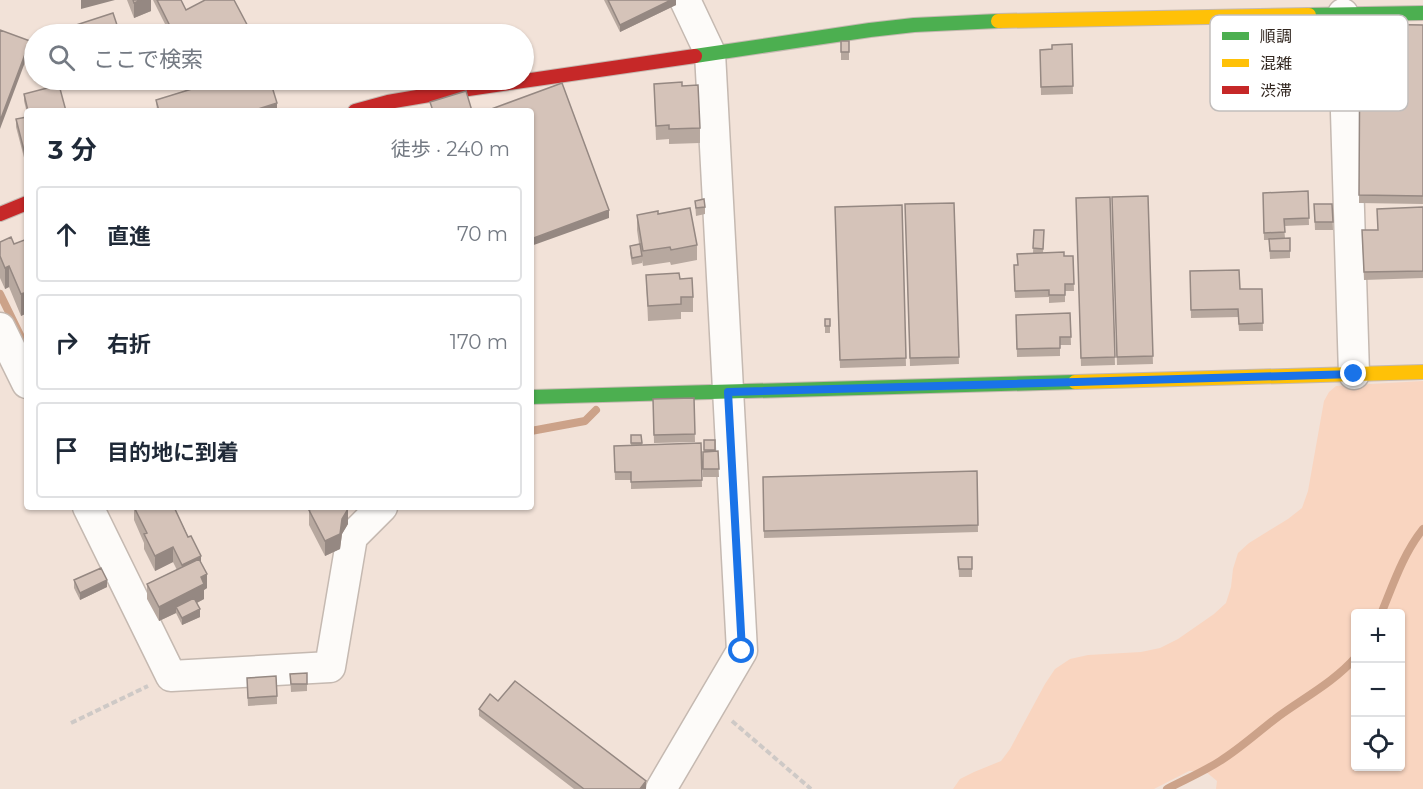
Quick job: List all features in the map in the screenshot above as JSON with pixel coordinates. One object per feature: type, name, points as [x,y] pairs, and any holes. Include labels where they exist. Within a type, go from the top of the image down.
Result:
[{"type":"street","points":[[662,789],[742,651],[710,53],[685,0]]},
{"type":"street","points":[[534,79],[896,27],[1100,10],[1423,13]]},
{"type":"street","points":[[368,108],[423,95],[457,90]]},
{"type":"street","points":[[1346,111],[1354,374]]},
{"type":"street","points":[[0,214],[24,204]]},
{"type":"street","points":[[0,328],[24,377]]},
{"type":"street","points":[[534,397],[1423,372]]},
{"type":"street","points":[[89,510],[171,676],[330,667],[352,537],[379,510]]},
{"type":"path","points":[[71,723],[171,676]]},
{"type":"path","points":[[710,705],[811,789]]},
{"type":"shaded area","points":[[1423,381],[1423,789],[1216,789],[1217,781],[1205,771],[1189,771],[1154,789],[953,789],[960,779],[1001,761],[1055,669],[1070,659],[1088,655],[1141,652],[1160,648],[1178,639],[1226,603],[1238,553],[1249,543],[1302,508],[1308,491],[1324,401],[1336,386]]},
{"type":"building","points":[[157,0],[181,0],[186,10],[205,0],[234,0],[247,24],[169,24]]},
{"type":"building","points":[[608,0],[671,0],[620,25]]},
{"type":"building","points":[[113,13],[117,24],[79,24]]},
{"type":"building","points":[[1408,25],[1423,25],[1423,196],[1359,195],[1359,111],[1408,111]]},
{"type":"building","points":[[0,30],[24,39],[24,57],[0,121]]},
{"type":"building","points":[[841,41],[849,41],[849,52],[841,52]]},
{"type":"building","points":[[1072,44],[1073,86],[1041,87],[1040,50],[1052,49],[1052,45]]},
{"type":"building","points":[[682,82],[682,86],[698,85],[700,128],[669,129],[669,125],[656,126],[654,84]]},
{"type":"building","points":[[562,83],[609,210],[534,238],[534,108],[494,108]]},
{"type":"building","points":[[40,90],[60,90],[65,108],[27,108],[24,94]]},
{"type":"building","points":[[188,90],[273,90],[277,103],[261,108],[158,108],[156,100]]},
{"type":"building","points":[[466,91],[471,108],[432,108],[430,102]]},
{"type":"building","points":[[24,118],[24,150],[16,119]]},
{"type":"building","points":[[1308,191],[1309,218],[1284,219],[1285,232],[1264,233],[1263,193]]},
{"type":"building","points":[[1148,196],[1153,356],[1117,357],[1112,197]]},
{"type":"building","points":[[1110,197],[1115,357],[1081,358],[1076,198]]},
{"type":"building","points":[[704,199],[705,207],[696,208],[695,201]]},
{"type":"building","points":[[954,203],[959,357],[910,358],[905,204]]},
{"type":"building","points":[[1314,204],[1332,204],[1333,222],[1315,222]]},
{"type":"building","points":[[902,205],[906,358],[840,360],[835,207]]},
{"type":"building","points":[[1423,207],[1423,271],[1364,272],[1362,230],[1378,230],[1377,209]]},
{"type":"building","points":[[690,208],[697,245],[671,250],[670,247],[643,251],[637,215]]},
{"type":"building","points":[[1034,230],[1044,230],[1043,249],[1033,248]]},
{"type":"building","points":[[11,237],[14,244],[24,240],[24,293],[21,294],[9,266],[5,268],[0,256],[0,242]]},
{"type":"building","points":[[1290,238],[1290,251],[1270,251],[1269,239]]},
{"type":"building","points":[[640,244],[642,256],[632,258],[630,246]]},
{"type":"building","points":[[1064,252],[1064,256],[1073,256],[1074,284],[1065,284],[1065,295],[1049,295],[1049,290],[1015,291],[1014,265],[1018,265],[1017,254]]},
{"type":"building","points":[[1239,270],[1240,289],[1262,289],[1263,323],[1239,324],[1238,309],[1191,310],[1190,271]]},
{"type":"building","points":[[679,273],[680,279],[692,278],[693,297],[681,297],[681,304],[648,306],[646,275]]},
{"type":"building","points":[[1070,313],[1071,337],[1060,337],[1060,348],[1017,349],[1016,315]]},
{"type":"building","points":[[825,319],[830,319],[830,326],[825,326]]},
{"type":"building","points":[[694,398],[695,434],[654,435],[653,399]]},
{"type":"building","points":[[631,435],[641,435],[642,443],[631,443]]},
{"type":"building","points":[[704,440],[715,440],[715,450],[704,450]]},
{"type":"building","points":[[701,443],[702,480],[631,482],[631,472],[615,472],[614,446]]},
{"type":"building","points":[[718,451],[719,469],[703,469],[703,452]]},
{"type":"building","points":[[977,471],[978,525],[764,531],[763,477]]},
{"type":"building","points":[[136,510],[175,510],[188,537],[191,536],[201,556],[182,565],[173,547],[155,556],[144,534],[147,533]]},
{"type":"building","points":[[309,510],[347,510],[342,519],[340,534],[325,541]]},
{"type":"building","points":[[958,557],[972,557],[972,569],[959,569]]},
{"type":"building","points":[[199,559],[207,574],[201,577],[204,584],[159,607],[147,584]]},
{"type":"building","points":[[101,568],[107,580],[80,593],[74,580]]},
{"type":"building","points":[[194,598],[200,609],[182,618],[176,607]]},
{"type":"building","points":[[307,673],[307,684],[291,684],[290,674]]},
{"type":"building","points":[[276,676],[277,696],[248,698],[247,678]]},
{"type":"building","points":[[515,681],[646,781],[640,789],[584,789],[479,709],[490,694],[498,701]]},
{"type":"waterway","points":[[0,294],[23,341]]},
{"type":"waterway","points":[[534,430],[585,421],[596,410]]},
{"type":"waterway","points":[[1383,609],[1404,559],[1423,529]]},
{"type":"waterway","points":[[1167,789],[1228,756],[1279,716],[1329,682],[1351,662]]},
{"type":"traffic: fast","points":[[1309,15],[1423,13]]},
{"type":"traffic: fast","points":[[695,56],[870,30],[914,25],[998,21]]},
{"type":"traffic: fast","points":[[534,397],[1075,382]]},
{"type":"traffic: slow","points":[[998,21],[1210,17]]},
{"type":"traffic: slow","points":[[1075,382],[1423,372]]},
{"type":"traffic: jam","points":[[534,79],[695,56]]},
{"type":"traffic: jam","points":[[366,108],[388,102],[462,90]]},
{"type":"traffic: jam","points":[[0,214],[24,204]]},
{"type":"route","points":[[742,651],[728,392],[1354,374]]}]
